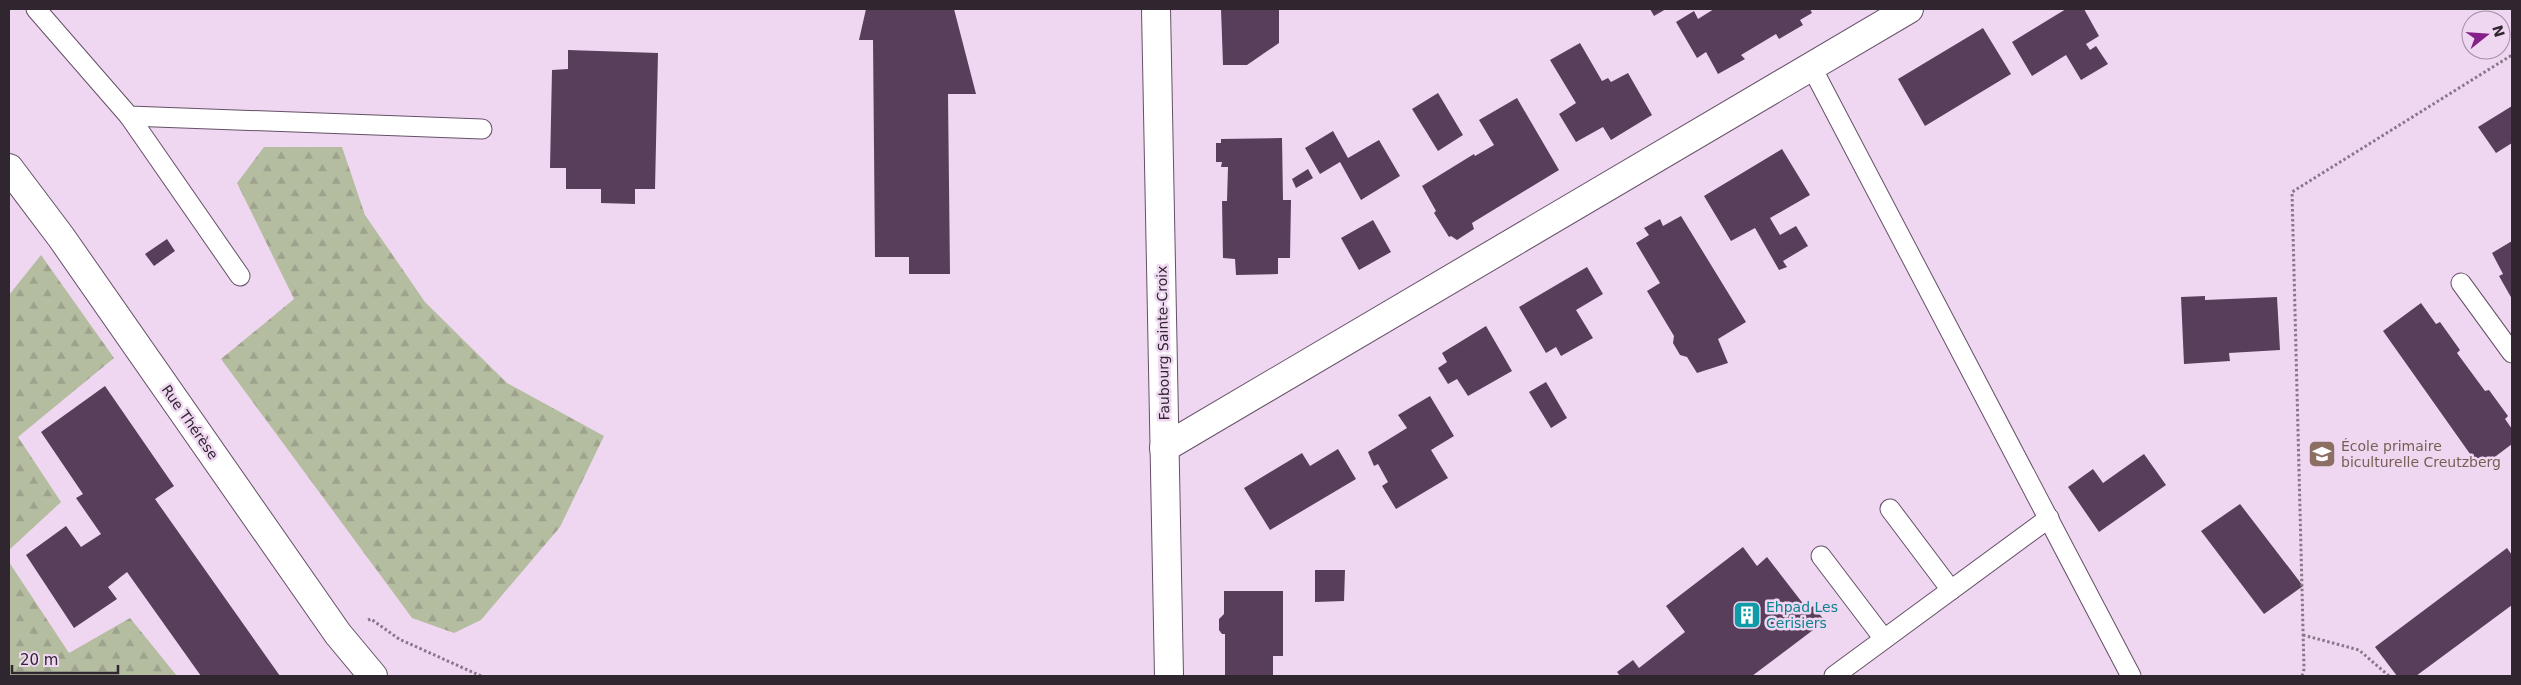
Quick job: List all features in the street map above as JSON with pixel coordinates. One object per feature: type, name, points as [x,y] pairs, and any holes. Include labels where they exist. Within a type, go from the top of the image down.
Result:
[{"type":"street","name":"Faubourg Sainte-Croix","points":[[1156,9],[1166,406],[1164,448],[1169,676]]},
{"type":"street","points":[[1164,448],[1909,9]]},
{"type":"street","name":"Rue Thérèse","points":[[9,168],[61,237],[338,634],[373,676]]},
{"type":"lane","points":[[36,9],[129,116],[240,276]]},
{"type":"lane","points":[[1811,66],[2131,676]]},
{"type":"lane","points":[[129,116],[482,128]]},
{"type":"lane","points":[[2461,283],[2512,353]]},
{"type":"lane","points":[[1890,509],[1951,590]]},
{"type":"lane","points":[[1834,676],[2048,518]]},
{"type":"lane","points":[[1821,556],[1884,639]]},
{"type":"path","points":[[2302,676],[2303,635],[2292,192],[2512,55]]},
{"type":"path","points":[[338,634],[371,619],[399,639],[481,676]]},
{"type":"path","points":[[2303,635],[2359,650],[2389,676]]},
{"type":"green space","points":[[264,147],[342,147],[365,215],[425,302],[507,383],[604,436],[560,527],[481,620],[454,633],[412,618],[221,359],[294,299],[237,183]]},
{"type":"green space","points":[[41,255],[114,358],[18,437],[61,502],[9,550],[9,295]]},
{"type":"green space","points":[[9,562],[69,653],[130,618],[177,676],[9,676]]},
{"type":"building","points":[[866,9],[954,9],[976,94],[948,94],[950,274],[909,274],[909,257],[875,257],[873,40],[859,40]]},
{"type":"building","points":[[1221,9],[1279,9],[1279,43],[1247,65],[1223,65]]},
{"type":"building","points":[[1650,9],[1666,9],[1654,16]]},
{"type":"building","points":[[1714,9],[1810,9],[1812,13],[1800,20],[1803,25],[1779,39],[1776,34],[1741,55],[1745,59],[1718,74],[1706,52],[1697,58],[1676,22],[1694,11],[1698,19]]},
{"type":"building","points":[[2066,9],[2084,9],[2099,36],[2086,44],[2090,50],[2096,46],[2108,64],[2081,80],[2066,55],[2032,76],[2012,42]]},
{"type":"building","points":[[1983,28],[2011,74],[1925,126],[1898,79]]},
{"type":"building","points":[[1580,43],[1602,81],[1608,78],[1611,82],[1628,73],[1652,115],[1611,140],[1603,127],[1576,142],[1559,114],[1576,103],[1550,60]]},
{"type":"building","points":[[568,50],[658,53],[655,189],[635,189],[635,204],[601,203],[601,189],[566,189],[566,168],[550,168],[552,70],[568,69]]},
{"type":"building","points":[[1438,93],[1463,135],[1438,151],[1412,109]]},
{"type":"building","points":[[1517,98],[1559,170],[1472,223],[1474,229],[1457,240],[1451,236],[1449,237],[1434,213],[1436,211],[1422,186],[1474,154],[1475,156],[1494,145],[1479,120]]},
{"type":"building","points":[[2512,106],[2512,143],[2496,153],[2478,127]]},
{"type":"building","points":[[1333,131],[1348,158],[1379,140],[1400,176],[1361,200],[1340,162],[1320,174],[1305,148]]},
{"type":"building","points":[[1282,138],[1283,200],[1291,200],[1290,258],[1278,258],[1278,274],[1236,275],[1235,259],[1223,258],[1222,201],[1227,201],[1228,167],[1221,167],[1222,162],[1216,162],[1216,143],[1221,143],[1221,139]]},
{"type":"building","points":[[1782,149],[1810,195],[1770,218],[1780,235],[1796,226],[1808,246],[1783,261],[1787,267],[1779,270],[1755,228],[1731,241],[1704,196]]},
{"type":"building","points":[[1308,169],[1313,178],[1296,188],[1292,179]]},
{"type":"building","points":[[1681,216],[1746,322],[1718,339],[1728,363],[1697,373],[1687,357],[1680,355],[1673,343],[1674,336],[1647,291],[1660,283],[1636,243],[1649,235],[1644,228],[1660,219],[1663,226]]},
{"type":"building","points":[[1373,220],[1391,252],[1359,270],[1341,238]]},
{"type":"building","points":[[167,239],[175,251],[154,266],[145,254]]},
{"type":"building","points":[[2512,241],[2512,299],[2499,276],[2503,274],[2492,253]]},
{"type":"building","points":[[1587,267],[1603,294],[1576,310],[1593,338],[1561,356],[1556,347],[1546,353],[1519,307]]},
{"type":"building","points":[[2205,296],[2205,300],[2277,297],[2280,350],[2229,353],[2230,361],[2184,364],[2181,297]]},
{"type":"building","points":[[2421,303],[2436,324],[2440,322],[2460,350],[2457,353],[2485,391],[2489,390],[2508,416],[2505,419],[2512,429],[2512,444],[2480,468],[2383,331]]},
{"type":"building","points":[[1486,326],[1512,371],[1468,396],[1457,379],[1448,384],[1438,368],[1447,362],[1442,353]]},
{"type":"building","points":[[1546,382],[1567,418],[1551,428],[1529,392]]},
{"type":"building","points":[[105,386],[174,486],[155,499],[280,676],[201,676],[127,572],[108,587],[117,599],[74,628],[26,555],[66,526],[81,547],[101,534],[76,498],[83,494],[41,432]]},
{"type":"building","points":[[1430,396],[1454,436],[1431,450],[1448,478],[1396,509],[1382,486],[1388,482],[1378,464],[1374,466],[1368,452],[1407,428],[1398,415]]},
{"type":"building","points":[[1338,449],[1356,479],[1270,530],[1244,488],[1302,453],[1310,466]]},
{"type":"building","points":[[2144,454],[2166,485],[2099,532],[2068,487],[2093,469],[2103,483]]},
{"type":"building","points":[[2240,504],[2303,586],[2264,614],[2201,531]]},
{"type":"building","name":"Ehpad Les Cerisiers","points":[[1743,547],[1757,566],[1767,557],[1808,610],[1813,606],[1825,621],[1752,676],[1620,676],[1617,672],[1633,660],[1639,668],[1685,632],[1666,606]]},
{"type":"building","points":[[2507,548],[2512,555],[2512,605],[2416,676],[2397,676],[2375,647]]},
{"type":"building","points":[[1315,570],[1345,570],[1344,601],[1315,602]]},
{"type":"building","points":[[1224,591],[1283,591],[1283,656],[1273,656],[1273,676],[1225,676],[1225,634],[1222,634],[1219,630],[1219,619],[1224,614]]},
{"type":"place","name":"École primaire biculturelle Creutzberg","points":[[2322,454]]},
{"type":"place","name":"Ehpad Les Cerisiers","points":[[1747,615]]}]
